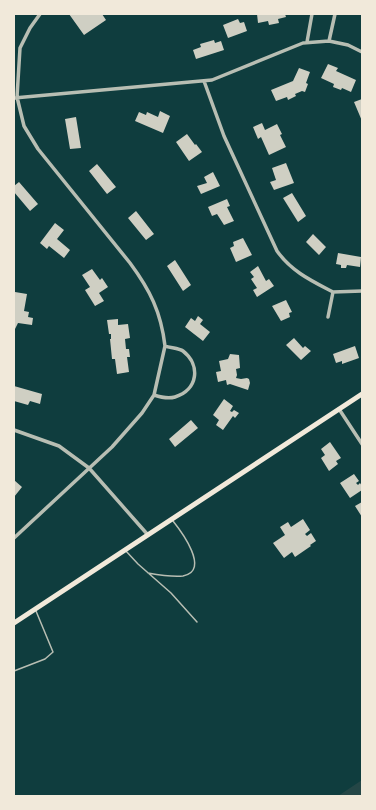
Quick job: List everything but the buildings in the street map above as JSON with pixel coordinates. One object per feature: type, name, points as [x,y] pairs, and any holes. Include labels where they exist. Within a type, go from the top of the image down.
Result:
[{"type":"main road","points":[[14,623],[362,394]]},
{"type":"street","points":[[14,538],[112,447],[127,431],[154,395],[165,346],[164,334],[154,300],[142,280],[38,149],[24,126],[15,98],[20,48],[30,28],[40,14]]},
{"type":"street","points":[[307,42],[312,14]]},
{"type":"street","points":[[329,41],[335,14]]},
{"type":"street","points":[[15,98],[212,80],[307,42],[329,41],[348,45],[362,52]]},
{"type":"street","points":[[204,81],[224,136],[277,251],[282,258],[297,273],[333,292],[362,291]]},
{"type":"street","points":[[328,316],[333,292]]},
{"type":"street","points":[[154,395],[164,398],[174,398],[182,394],[193,383],[196,371],[191,359],[182,350],[165,346]]},
{"type":"street","points":[[339,409],[362,444]]},
{"type":"street","points":[[14,430],[58,446],[89,468],[148,535]]},
{"type":"lane","points":[[148,573],[183,576],[188,574],[193,569],[195,564],[193,555],[181,531],[172,519]]},
{"type":"lane","points":[[125,550],[138,564],[171,593],[198,622]]},
{"type":"lane","points":[[14,671],[45,659],[53,652],[35,610]]},
{"type":"shaded area","points":[[362,780],[362,796],[338,796]]}]
